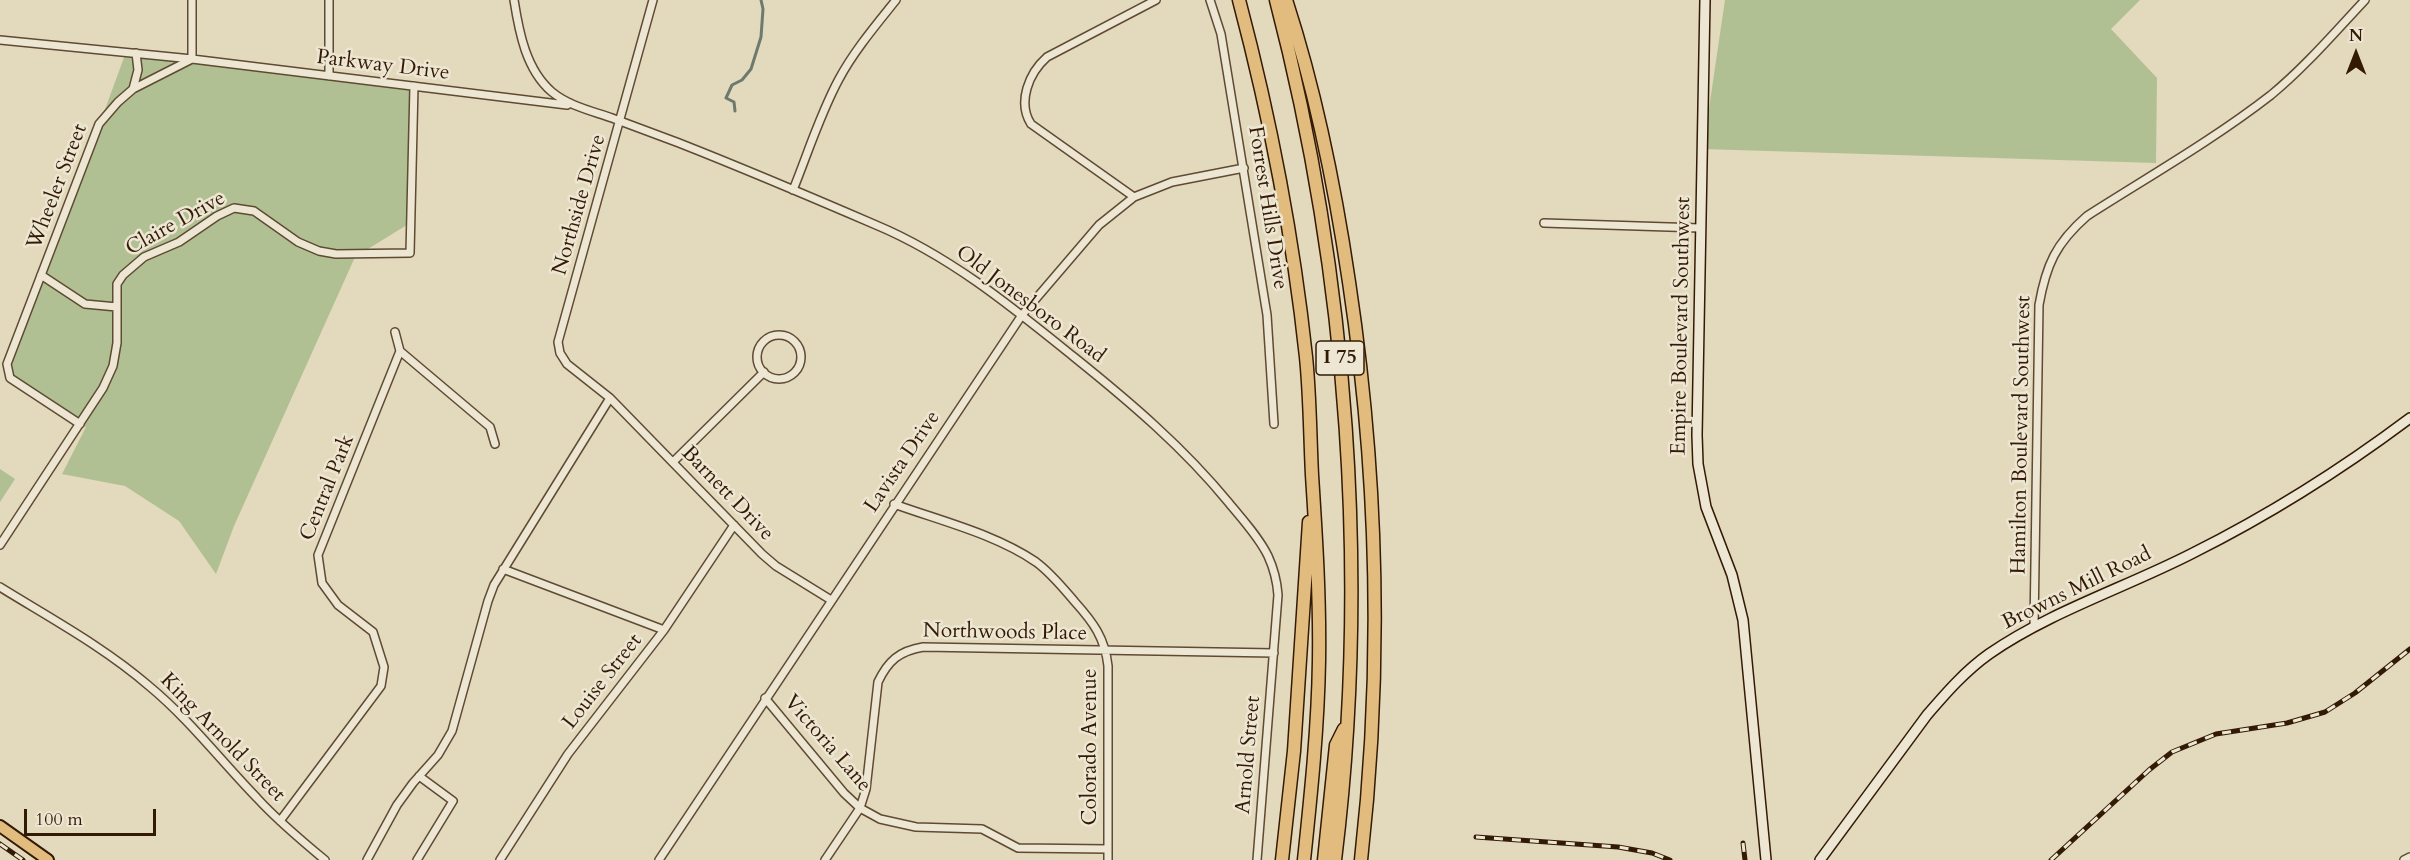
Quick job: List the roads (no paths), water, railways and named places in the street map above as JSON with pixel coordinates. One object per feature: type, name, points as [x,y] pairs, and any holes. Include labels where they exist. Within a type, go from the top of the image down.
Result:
[{"type":"highway","name":"I 75","points":[[1239,0],[1272,139],[1290,242],[1306,357],[1319,568],[1319,662],[1313,777],[1304,860]]},
{"type":"highway","name":"I 75","points":[[1276,0],[1321,207],[1340,355],[1347,439],[1351,597],[1347,722],[1335,860]]},
{"type":"highway","points":[[1286,0],[1311,86],[1341,228],[1368,436],[1375,583],[1375,657],[1373,732],[1361,860]]},
{"type":"highway","points":[[1281,860],[1294,751],[1312,473]]},
{"type":"highway","points":[[1324,860],[1336,746],[1347,722]]},
{"type":"main road","points":[[0,826],[48,860]]},
{"type":"street","points":[[0,40],[192,59],[192,0]]},
{"type":"street","points":[[329,0],[329,76]]},
{"type":"street","name":"Old Jonesboro Road","points":[[514,0],[524,46],[537,74],[551,91],[570,104],[620,121],[793,190],[880,226],[922,247],[971,277],[1022,315],[1162,430],[1204,473],[1267,554],[1276,575],[1278,595],[1274,653]]},
{"type":"street","name":"Northside Drive","points":[[610,398],[567,364],[560,353],[558,342],[653,0]]},
{"type":"street","points":[[793,190],[839,78],[852,57],[896,0]]},
{"type":"street","points":[[1134,197],[1031,124],[1025,110],[1029,81],[1035,67],[1047,57],[1156,0]]},
{"type":"street","name":"Forrest Hills Drive","points":[[1210,0],[1221,34],[1267,315],[1274,424]]},
{"type":"street","name":"Empire Boulevard Southwest","points":[[1705,0],[1696,435],[1698,464],[1706,507],[1732,575],[1743,620],[1766,860]]},
{"type":"street","name":"Hamilton Boulevard Southwest","points":[[2034,627],[2039,305],[2044,275],[2056,250],[2070,231],[2087,216],[2235,122],[2273,93],[2365,0]]},
{"type":"street","points":[[133,89],[138,70],[136,53]]},
{"type":"street","name":"Parkway Drive","points":[[192,59],[570,104]]},
{"type":"street","name":"Wheeler Street","points":[[80,424],[10,378],[7,364],[99,124],[133,89],[192,59]]},
{"type":"street","name":"Claire Drive","points":[[0,545],[103,388],[113,366],[117,343],[117,284],[132,265],[178,242],[217,216],[234,208],[254,211],[298,242],[319,251],[336,254],[410,252],[414,86]]},
{"type":"street","name":"Lavista Drive","points":[[659,860],[1022,315],[1099,225],[1134,197],[1172,182],[1244,168]]},
{"type":"street","points":[[1545,223],[1700,228]]},
{"type":"street","points":[[41,274],[85,304],[117,307]]},
{"type":"street","points":[[395,332],[400,351],[490,427],[495,444]]},
{"type":"street","points":[[771,336],[786,336],[797,344],[801,358],[796,371],[783,378],[776,378],[764,372],[759,366],[758,352],[765,340],[771,336]]},
{"type":"street","name":"Central Park","points":[[280,821],[381,686],[384,667],[373,632],[338,605],[322,583],[318,555],[400,351]]},
{"type":"street","points":[[673,462],[764,372]]},
{"type":"street","points":[[369,856],[397,805],[447,744],[488,601],[503,569],[610,398]]},
{"type":"street","name":"Barnett Drive","points":[[610,398],[776,566],[831,600]]},
{"type":"street","name":"Browns Mill Road","points":[[1820,860],[1946,693],[1987,655],[2034,627],[2165,567],[2262,516],[2319,482],[2410,418]]},
{"type":"street","name":"Colorado Avenue","points":[[894,504],[977,534],[1036,562],[1053,576],[1092,620],[1107,651],[1108,860]]},
{"type":"street","name":"Louise Street","points":[[500,860],[568,754],[664,630],[734,525]]},
{"type":"street","points":[[503,569],[664,630]]},
{"type":"street","name":"King Arnold Street","points":[[0,587],[103,651],[149,685],[187,720],[280,821],[325,860]]},
{"type":"street","name":"Northwoods Place","points":[[860,808],[866,789],[878,682],[886,666],[898,654],[910,649],[923,647],[1274,653]]},
{"type":"street","name":"Arnold Street","points":[[1257,860],[1274,653]]},
{"type":"street","name":"Victoria Lane","points":[[765,698],[844,793],[860,808],[880,819],[901,825],[982,829],[1018,848],[1108,849]]},
{"type":"street","points":[[417,860],[453,801],[419,776]]},
{"type":"street","points":[[825,860],[860,808]]},
{"type":"street","points":[[2404,860],[2410,857]]},
{"type":"waterway","points":[[735,111],[734,102],[726,98],[732,85],[742,80],[751,69],[761,37],[763,9],[761,0]]},
{"type":"railway","points":[[2051,860],[2149,770],[2172,752],[2216,734],[2287,723],[2325,712],[2355,693],[2410,649]]},
{"type":"railway","points":[[1476,837],[1618,847],[1652,853],[1670,860]]},
{"type":"railway","points":[[1743,843],[1745,860]]},
{"type":"railway","points":[[0,844],[23,860]]}]
